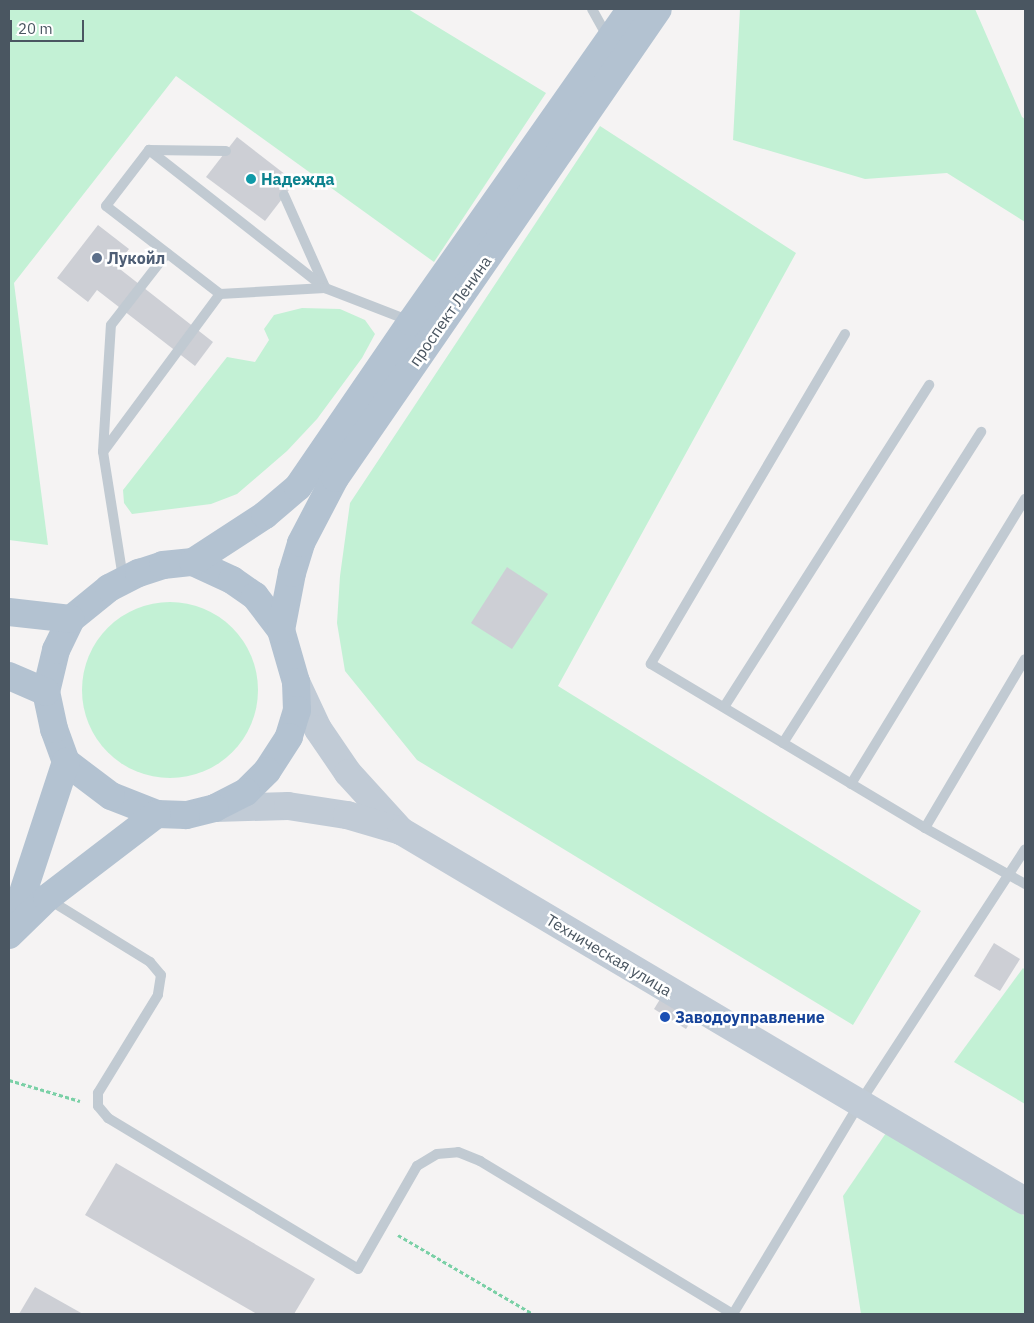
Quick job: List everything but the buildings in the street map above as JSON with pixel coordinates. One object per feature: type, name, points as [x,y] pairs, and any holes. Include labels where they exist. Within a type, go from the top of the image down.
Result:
[{"type":"main road","name":"проспект Ленина","points":[[193,562],[266,515],[298,487],[411,322],[631,9]]},
{"type":"main road","name":"проспект Ленина","points":[[280,630],[292,573],[301,543],[335,478],[658,9]]},
{"type":"main road","points":[[193,562],[232,580],[255,596],[280,630],[296,682],[318,729],[348,774],[400,831],[347,815],[288,806],[215,808],[186,815],[157,814],[111,796],[66,762],[54,729],[46,692],[56,650],[71,620],[94,598],[123,580],[163,565],[193,562]]},
{"type":"main road","points":[[9,612],[71,620]]},
{"type":"main road","points":[[9,676],[46,692]]},
{"type":"main road","points":[[215,808],[246,792],[267,771],[289,737],[297,710],[296,682]]},
{"type":"main road","points":[[9,932],[66,762]]},
{"type":"main road","points":[[9,932],[48,898],[157,814]]},
{"type":"main road","name":"Техническая улица","points":[[400,831],[859,1104],[1025,1200]]},
{"type":"lane","points":[[592,9],[610,41]]},
{"type":"lane","points":[[149,150],[325,288],[411,322]]},
{"type":"lane","points":[[149,150],[106,206],[220,294],[325,288]]},
{"type":"lane","points":[[149,150],[226,151]]},
{"type":"lane","points":[[284,195],[325,288]]},
{"type":"lane","points":[[123,580],[103,452],[111,325],[167,253]]},
{"type":"lane","points":[[103,452],[220,294]]},
{"type":"lane","points":[[845,334],[651,664],[925,828],[1025,884]]},
{"type":"lane","points":[[724,707],[929,385]]},
{"type":"lane","points":[[783,743],[981,432]]},
{"type":"lane","points":[[851,784],[1025,499]]},
{"type":"lane","points":[[925,828],[1025,659]]},
{"type":"lane","points":[[48,898],[150,962],[161,975],[158,995],[98,1093],[98,1106],[108,1118],[358,1269],[417,1166],[437,1154],[458,1152],[480,1161],[733,1314],[859,1104],[1025,849]]},
{"type":"path","points":[[9,1080],[98,1106]]},
{"type":"path","points":[[382,1226],[533,1314]]},
{"type":"green space","points":[[9,9],[408,9],[546,93],[434,262],[176,76],[14,283],[48,545],[9,540]]},
{"type":"green space","points":[[740,9],[975,9],[1022,117],[1025,119],[1025,222],[947,173],[865,179],[733,140]]},
{"type":"green space","points":[[600,126],[796,253],[558,686],[921,911],[853,1025],[417,760],[345,671],[337,623],[340,576],[350,503]]},
{"type":"green space","points":[[302,308],[340,309],[365,320],[375,334],[362,358],[317,419],[287,451],[237,494],[211,504],[132,514],[124,503],[123,490],[227,357],[255,362],[269,340],[264,329],[274,315]]},
{"type":"green space","points":[[161,602],[179,602],[212,612],[238,634],[248,648],[254,664],[258,690],[254,716],[248,732],[226,758],[212,768],[196,774],[179,778],[161,778],[128,768],[102,746],[92,732],[86,716],[82,699],[82,681],[92,648],[114,622],[128,612],[144,606]]},
{"type":"green space","points":[[1023,968],[1025,970],[1025,1104],[954,1062]]},
{"type":"green space","points":[[886,1133],[1025,1216],[1025,1314],[861,1314],[843,1196]]},
{"type":"place","name":"Надежда","points":[[251,179]]},
{"type":"place","name":"Лукойл","points":[[97,258]]},
{"type":"place","name":"Заводоуправление","points":[[665,1017]]}]
